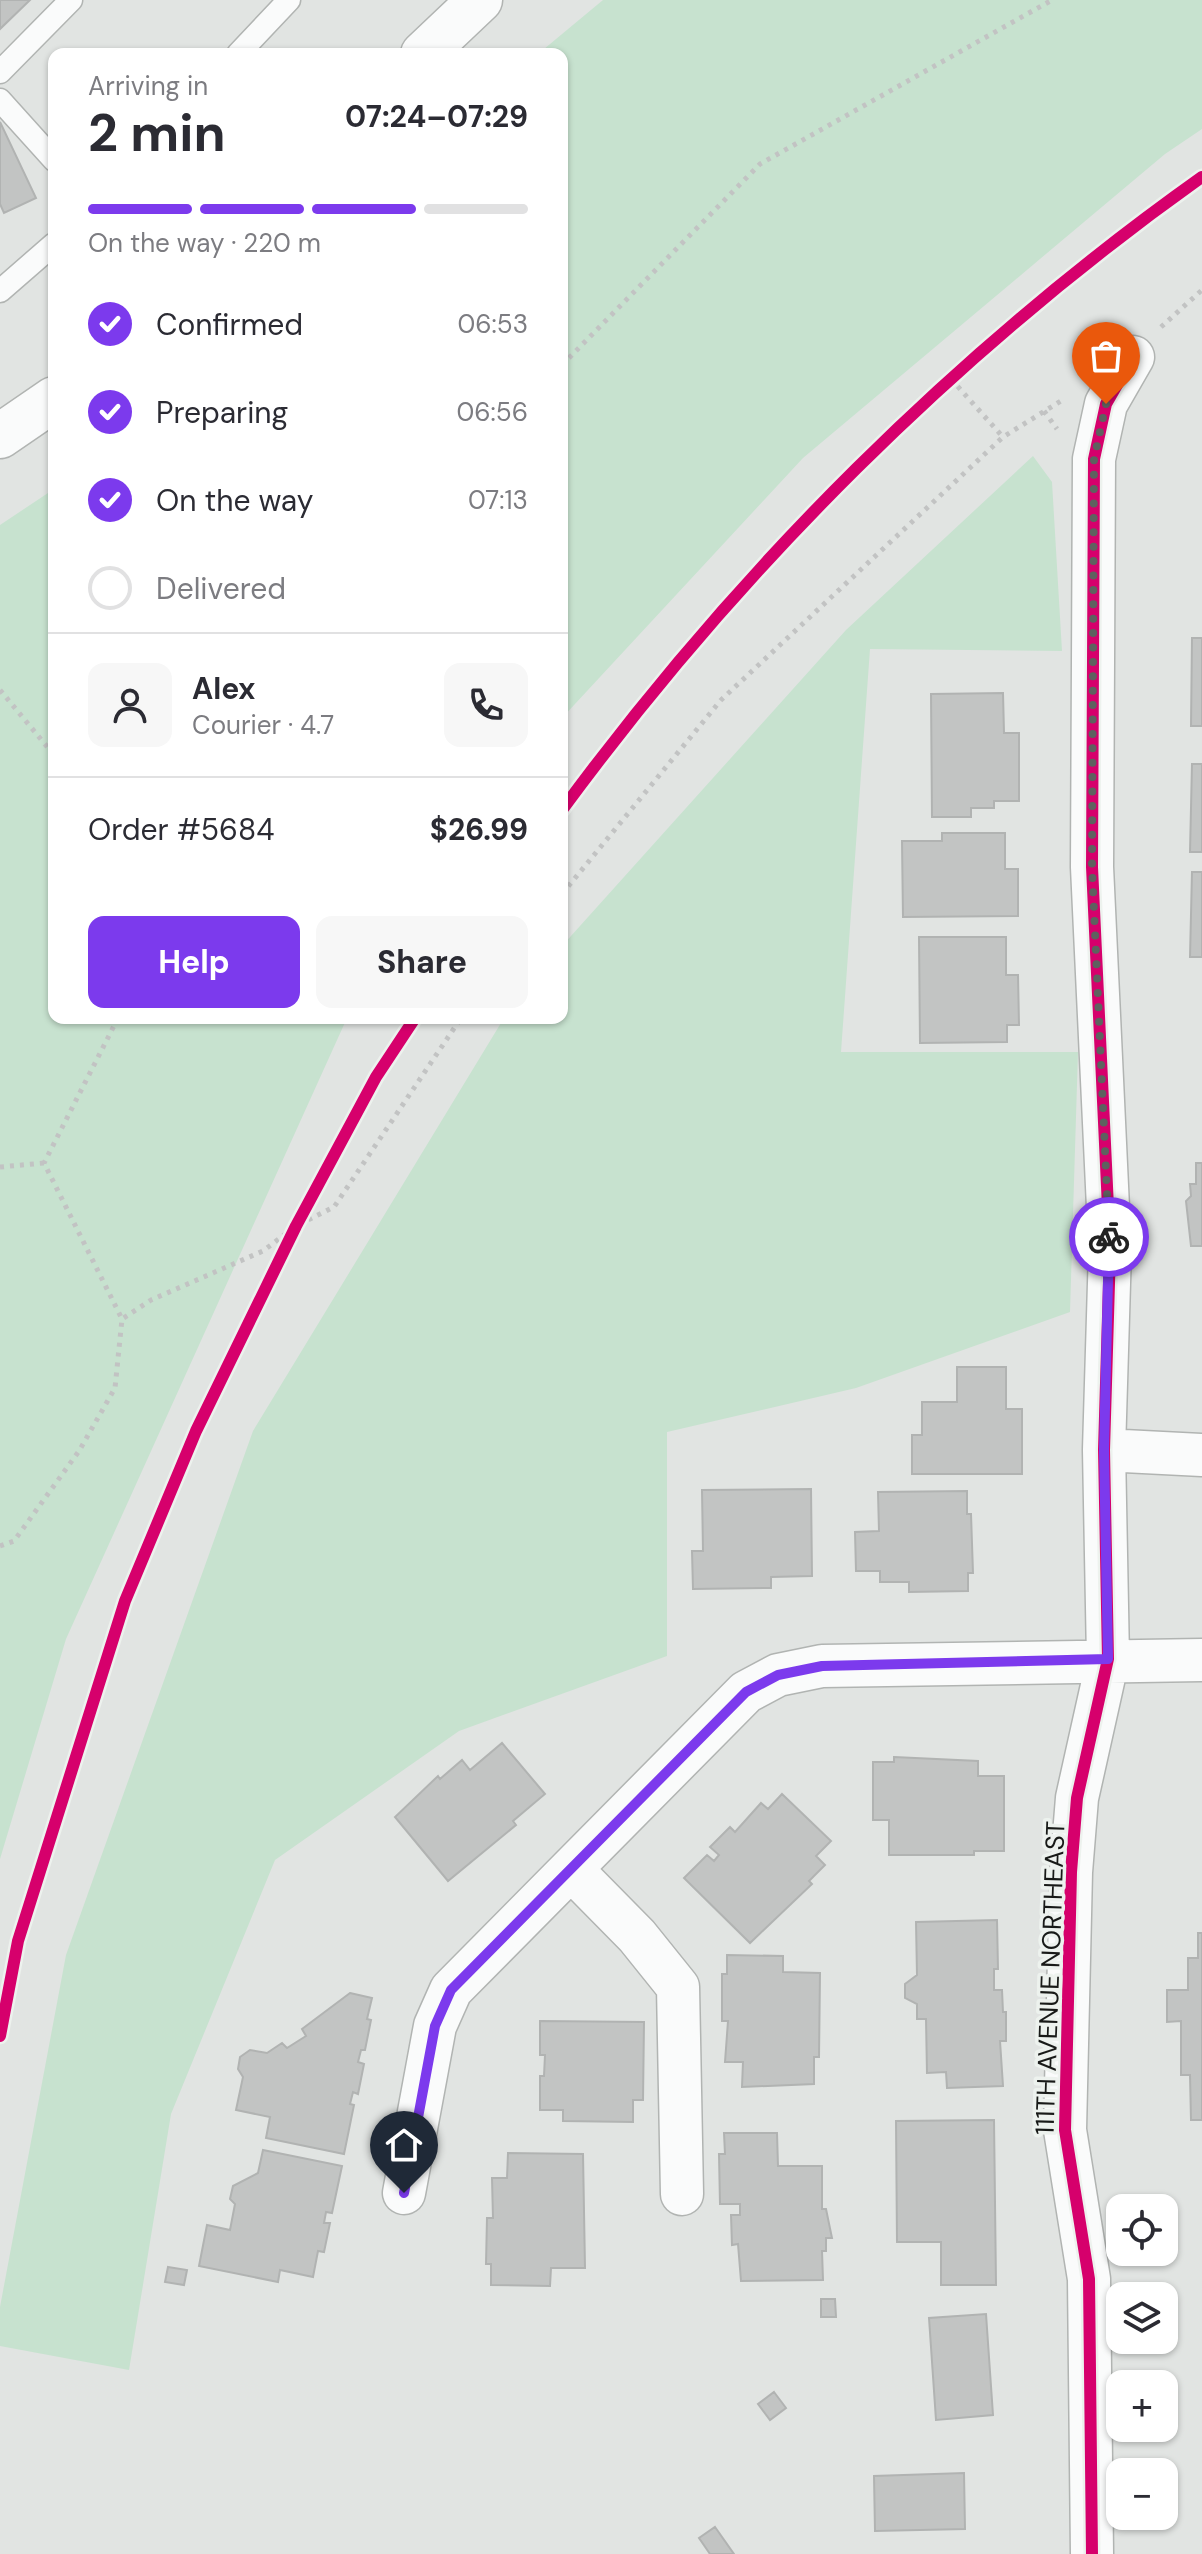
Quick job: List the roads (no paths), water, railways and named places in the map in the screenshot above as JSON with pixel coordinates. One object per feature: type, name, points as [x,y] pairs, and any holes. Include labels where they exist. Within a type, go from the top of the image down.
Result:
[{"type":"street","points":[[429,48],[480,0]]},
{"type":"street","name":"111TH AVENUE NORTHEAST","points":[[1092,2554],[1089,2279],[1073,2197],[1065,2115],[1071,1872],[1077,1798],[1108,1659],[1104,1450],[1110,1250],[1092,867],[1094,459],[1106,404],[1133,357]]},
{"type":"street","points":[[0,436],[48,403]]},
{"type":"street","points":[[1104,1450],[1202,1455]]},
{"type":"street","points":[[404,2193],[435,2026],[451,1990],[746,1692],[778,1675],[822,1666],[1108,1659],[1202,1660]]},
{"type":"street","points":[[571,1869],[637,1936],[678,1987],[682,2194]]},
{"type":"lane","points":[[0,72],[71,0]]},
{"type":"lane","points":[[244,48],[289,0]]},
{"type":"lane","points":[[0,100],[48,153]]},
{"type":"lane","points":[[0,291],[48,249]]}]
